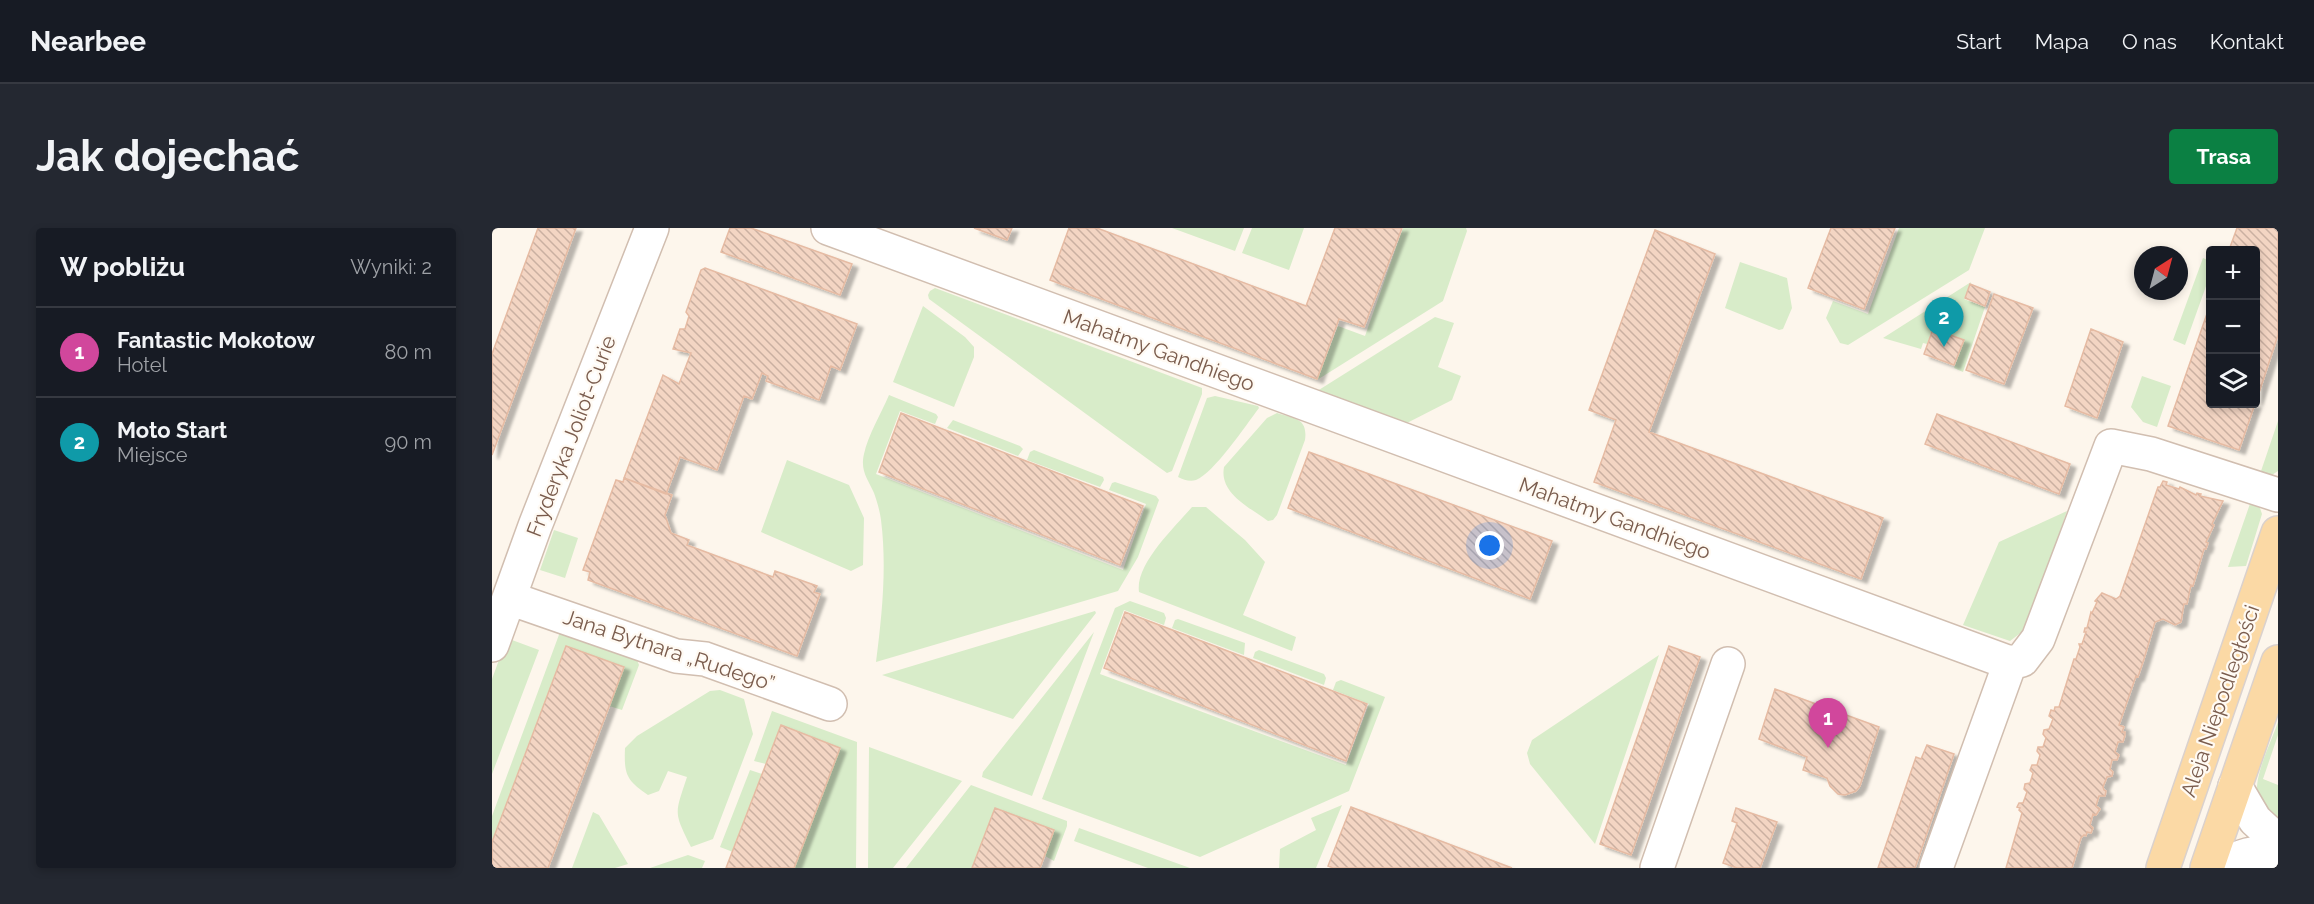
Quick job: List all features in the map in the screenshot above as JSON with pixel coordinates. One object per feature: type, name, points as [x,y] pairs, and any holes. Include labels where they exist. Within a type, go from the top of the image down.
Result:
[{"type":"main road","name":"Aleja Niepodległości","points":[[2163,868],[2278,533]]},
{"type":"main road","name":"Aleja Niepodległości","points":[[2207,868],[2278,662]]},
{"type":"street","name":"Fryderyka Joliot-Curie","points":[[492,645],[505,586],[652,228]]},
{"type":"street","name":"Mahatmy Gandhiego","points":[[828,228],[2010,663]]},
{"type":"street","points":[[1936,868],[2010,663],[2022,660],[2038,639],[2111,446],[2151,454],[2278,495]]},
{"type":"street","name":"Jana Bytnara „Rudego”","points":[[505,586],[676,656],[705,659],[830,704]]},
{"type":"street","points":[[1657,868],[1728,664]]},
{"type":"street","points":[[2235,786],[2255,820],[2278,841]]},
{"type":"street","points":[[2221,868],[2237,857],[2262,853],[2278,854]]},
{"type":"green space","points":[[1172,228],[1244,228],[1235,251]]},
{"type":"green space","points":[[1252,228],[1304,228],[1289,270],[1242,253]]},
{"type":"green space","points":[[1403,228],[1466,228],[1467,231],[1443,301],[1317,380],[1338,326],[1365,336]]},
{"type":"green space","points":[[1899,228],[1985,228],[1969,270],[1848,345],[1840,343],[1826,318],[1833,301],[1868,314]]},
{"type":"green space","points":[[2203,258],[2206,259],[2206,286],[2185,345],[2173,340]]},
{"type":"green space","points":[[1740,262],[1787,278],[1792,308],[1783,329],[1779,330],[1725,308]]},
{"type":"green space","points":[[1971,282],[1964,299],[1985,307],[1963,372],[1954,368],[1964,340],[1933,328],[1927,344],[1923,343],[1921,349],[1883,338]]},
{"type":"green space","points":[[935,288],[1202,388],[1202,394],[1172,471],[1167,473],[929,299],[930,291]]},
{"type":"green space","points":[[923,306],[965,337],[974,347],[974,357],[954,407],[893,382]]},
{"type":"green space","points":[[1435,317],[1454,323],[1438,367],[1461,376],[1452,400],[1405,424],[1314,393]]},
{"type":"green space","points":[[2142,376],[2171,386],[2157,427],[2143,422],[2131,407]]},
{"type":"green space","points":[[889,395],[936,414],[938,417],[935,424],[900,411],[876,474],[1123,570],[1146,504],[1109,490],[1112,483],[1115,482],[1156,496],[1159,500],[1138,557],[1118,591],[876,662],[883,591],[883,538],[878,506],[865,475],[863,460],[868,439]]},
{"type":"green space","points":[[1215,396],[1259,408],[1212,468],[1196,480],[1182,479],[1178,477],[1207,398]]},
{"type":"green space","points":[[1277,413],[1299,420],[1304,427],[1305,440],[1277,515],[1273,520],[1268,521],[1244,505],[1231,492],[1226,484],[1224,467],[1267,418]]},
{"type":"green space","points":[[953,420],[1023,449],[1018,456],[947,428]]},
{"type":"green space","points":[[2278,421],[2278,471],[2272,475],[2260,474]]},
{"type":"green space","points":[[1034,450],[1103,477],[1104,480],[1100,487],[1027,460],[1030,452]]},
{"type":"green space","points":[[787,460],[849,485],[864,518],[863,565],[851,571],[761,532]]},
{"type":"green space","points":[[2252,498],[2259,505],[2262,514],[2246,566],[2228,567]]},
{"type":"green space","points":[[1192,507],[1206,507],[1245,540],[1265,562],[1243,615],[1296,637],[1292,651],[1139,592],[1139,581],[1150,558]]},
{"type":"green space","points":[[2067,511],[2027,628],[2010,641],[1963,625],[1999,542]]},
{"type":"green space","points":[[554,530],[578,538],[565,578],[540,570]]},
{"type":"green space","points":[[1130,601],[1164,613],[1166,618],[1164,625],[1124,610],[1100,674],[1346,765],[1369,704],[1333,690],[1336,682],[1341,680],[1385,697],[1349,791],[1200,857],[1042,799],[1115,608]]},
{"type":"green space","points":[[1095,611],[1096,613],[1013,719],[882,675]]},
{"type":"green space","points":[[1178,619],[1245,643],[1244,655],[1172,628],[1175,620]]},
{"type":"green space","points":[[560,632],[637,660],[639,665],[622,710],[609,706],[623,667],[566,646],[492,842],[492,816]]},
{"type":"green space","points":[[1094,632],[1032,796],[982,777],[983,772]]},
{"type":"green space","points":[[507,638],[539,650],[492,774],[492,679]]},
{"type":"green space","points":[[1259,650],[1324,674],[1326,678],[1324,685],[1253,658],[1255,652]]},
{"type":"green space","points":[[1659,655],[1595,844],[1530,764],[1527,753],[1532,740]]},
{"type":"green space","points":[[720,690],[744,699],[753,734],[713,839],[691,847],[681,826],[678,812],[687,777],[668,771],[659,791],[648,795],[628,776],[625,748],[637,736],[710,691]]},
{"type":"green space","points":[[772,711],[857,742],[856,868],[794,868],[840,748],[781,725],[766,764],[754,761]]},
{"type":"green space","points":[[2278,722],[2278,735],[2263,779],[2278,785],[2278,822],[2262,804],[2257,791],[2257,783]]},
{"type":"green space","points":[[869,747],[962,781],[893,868],[868,868]]},
{"type":"green space","points":[[750,770],[762,774],[733,852],[720,847]]},
{"type":"green space","points":[[971,785],[1067,821],[1054,861],[1045,856],[1054,830],[995,808],[972,868],[906,868]]},
{"type":"green space","points":[[1342,805],[1316,868],[1279,868],[1280,849],[1316,830],[1311,818]]},
{"type":"green space","points":[[593,812],[599,815],[628,864],[615,868],[572,868]]},
{"type":"green space","points":[[1079,828],[1190,868],[1148,868],[1074,841]]},
{"type":"green space","points":[[688,855],[705,861],[702,868],[650,868]]},
{"type":"building","points":[[538,228],[576,228],[492,455],[492,354]]},
{"type":"building","points":[[730,228],[751,228],[852,264],[840,295],[721,252]]},
{"type":"building","points":[[974,228],[1012,228],[1007,240]]},
{"type":"building","points":[[1069,228],[1097,228],[1306,306],[1335,228],[1402,228],[1364,327],[1339,319],[1317,379],[1050,280]]},
{"type":"building","points":[[1831,228],[1895,228],[1864,309],[1808,288]]},
{"type":"building","points":[[2237,228],[2278,228],[2278,335],[2260,390],[2260,246],[2230,246]]},
{"type":"building","points":[[1655,230],[1715,254],[1649,432],[1883,518],[1861,579],[1594,482],[1616,420],[1589,410]]},
{"type":"building","points":[[705,268],[857,324],[840,370],[831,366],[819,400],[766,381],[768,376],[762,373],[752,399],[744,396],[717,470],[680,457],[666,494],[624,478],[663,375],[679,384],[691,353],[673,349],[680,329],[685,329],[689,316],[686,312],[701,270]]},
{"type":"building","points":[[1970,284],[1990,292],[1985,306],[1965,298]]},
{"type":"building","points":[[1994,294],[2033,308],[2004,384],[1966,370]]},
{"type":"building","points":[[2206,317],[2206,408],[2254,408],[2239,450],[2168,426]]},
{"type":"building","points":[[1933,329],[1964,340],[1954,365],[1924,354]]},
{"type":"building","points":[[2091,329],[2123,342],[2097,418],[2065,406]]},
{"type":"building","points":[[901,413],[1143,506],[1120,565],[879,472]]},
{"type":"building","points":[[1937,414],[2070,464],[2059,494],[1925,444]]},
{"type":"building","points":[[1309,452],[1552,541],[1530,599],[1288,508]]},
{"type":"building","points":[[624,478],[672,495],[665,515],[671,533],[689,540],[687,545],[773,577],[775,571],[817,586],[814,592],[820,594],[797,656],[588,580],[590,572],[583,570],[616,480],[623,482]]},
{"type":"building","points":[[2163,481],[2167,482],[2166,485],[2179,489],[2180,487],[2196,495],[2197,493],[2201,494],[2200,496],[2223,501],[2212,524],[2214,525],[2206,542],[2208,543],[2204,549],[2193,586],[2191,585],[2187,604],[2184,604],[2181,622],[2175,625],[2163,619],[2155,622],[2138,677],[2136,676],[2119,725],[2124,727],[2122,732],[2125,732],[2125,735],[2123,742],[2118,742],[2115,752],[2119,755],[2117,760],[2112,760],[2110,769],[2113,772],[2112,776],[2107,777],[2103,787],[2106,791],[2105,796],[2099,796],[2096,806],[2100,809],[2096,815],[2093,814],[2090,825],[2093,828],[2091,833],[2087,832],[2086,836],[2081,838],[2072,868],[2006,868],[2022,813],[2017,807],[2019,803],[2023,803],[2027,792],[2024,789],[2025,784],[2030,783],[2033,773],[2030,770],[2032,765],[2037,765],[2040,755],[2037,751],[2038,747],[2043,747],[2046,738],[2043,734],[2044,730],[2049,729],[2053,719],[2049,716],[2051,710],[2054,711],[2055,707],[2059,707],[2080,647],[2079,644],[2082,644],[2085,628],[2087,628],[2091,612],[2097,602],[2095,601],[2102,593],[2116,599],[2120,596],[2158,487]]},
{"type":"building","points":[[1125,612],[1367,704],[1346,761],[1104,668]]},
{"type":"building","points":[[566,646],[624,667],[548,868],[492,868],[492,842]]},
{"type":"building","points":[[1669,646],[1700,657],[1631,855],[1600,844]]},
{"type":"building","points":[[1775,689],[1879,727],[1860,786],[1856,791],[1845,795],[1838,794],[1830,786],[1827,778],[1803,770],[1807,757],[1759,739]]},
{"type":"building","points":[[781,725],[840,748],[794,868],[726,868]]},
{"type":"building","points":[[1927,745],[1954,754],[1915,868],[1878,868],[1916,757],[1921,759]]},
{"type":"building","points":[[1351,807],[1512,868],[1333,868],[1328,866]]},
{"type":"building","points":[[995,808],[1054,830],[1040,868],[972,868]]},
{"type":"building","points":[[1736,808],[1777,822],[1760,868],[1737,868],[1723,863],[1737,823],[1732,821]]},
{"type":"place","name":"Moto Start","points":[[1944,347]]},
{"type":"place","name":"Fantastic Mokotow","points":[[1828,748]]}]
